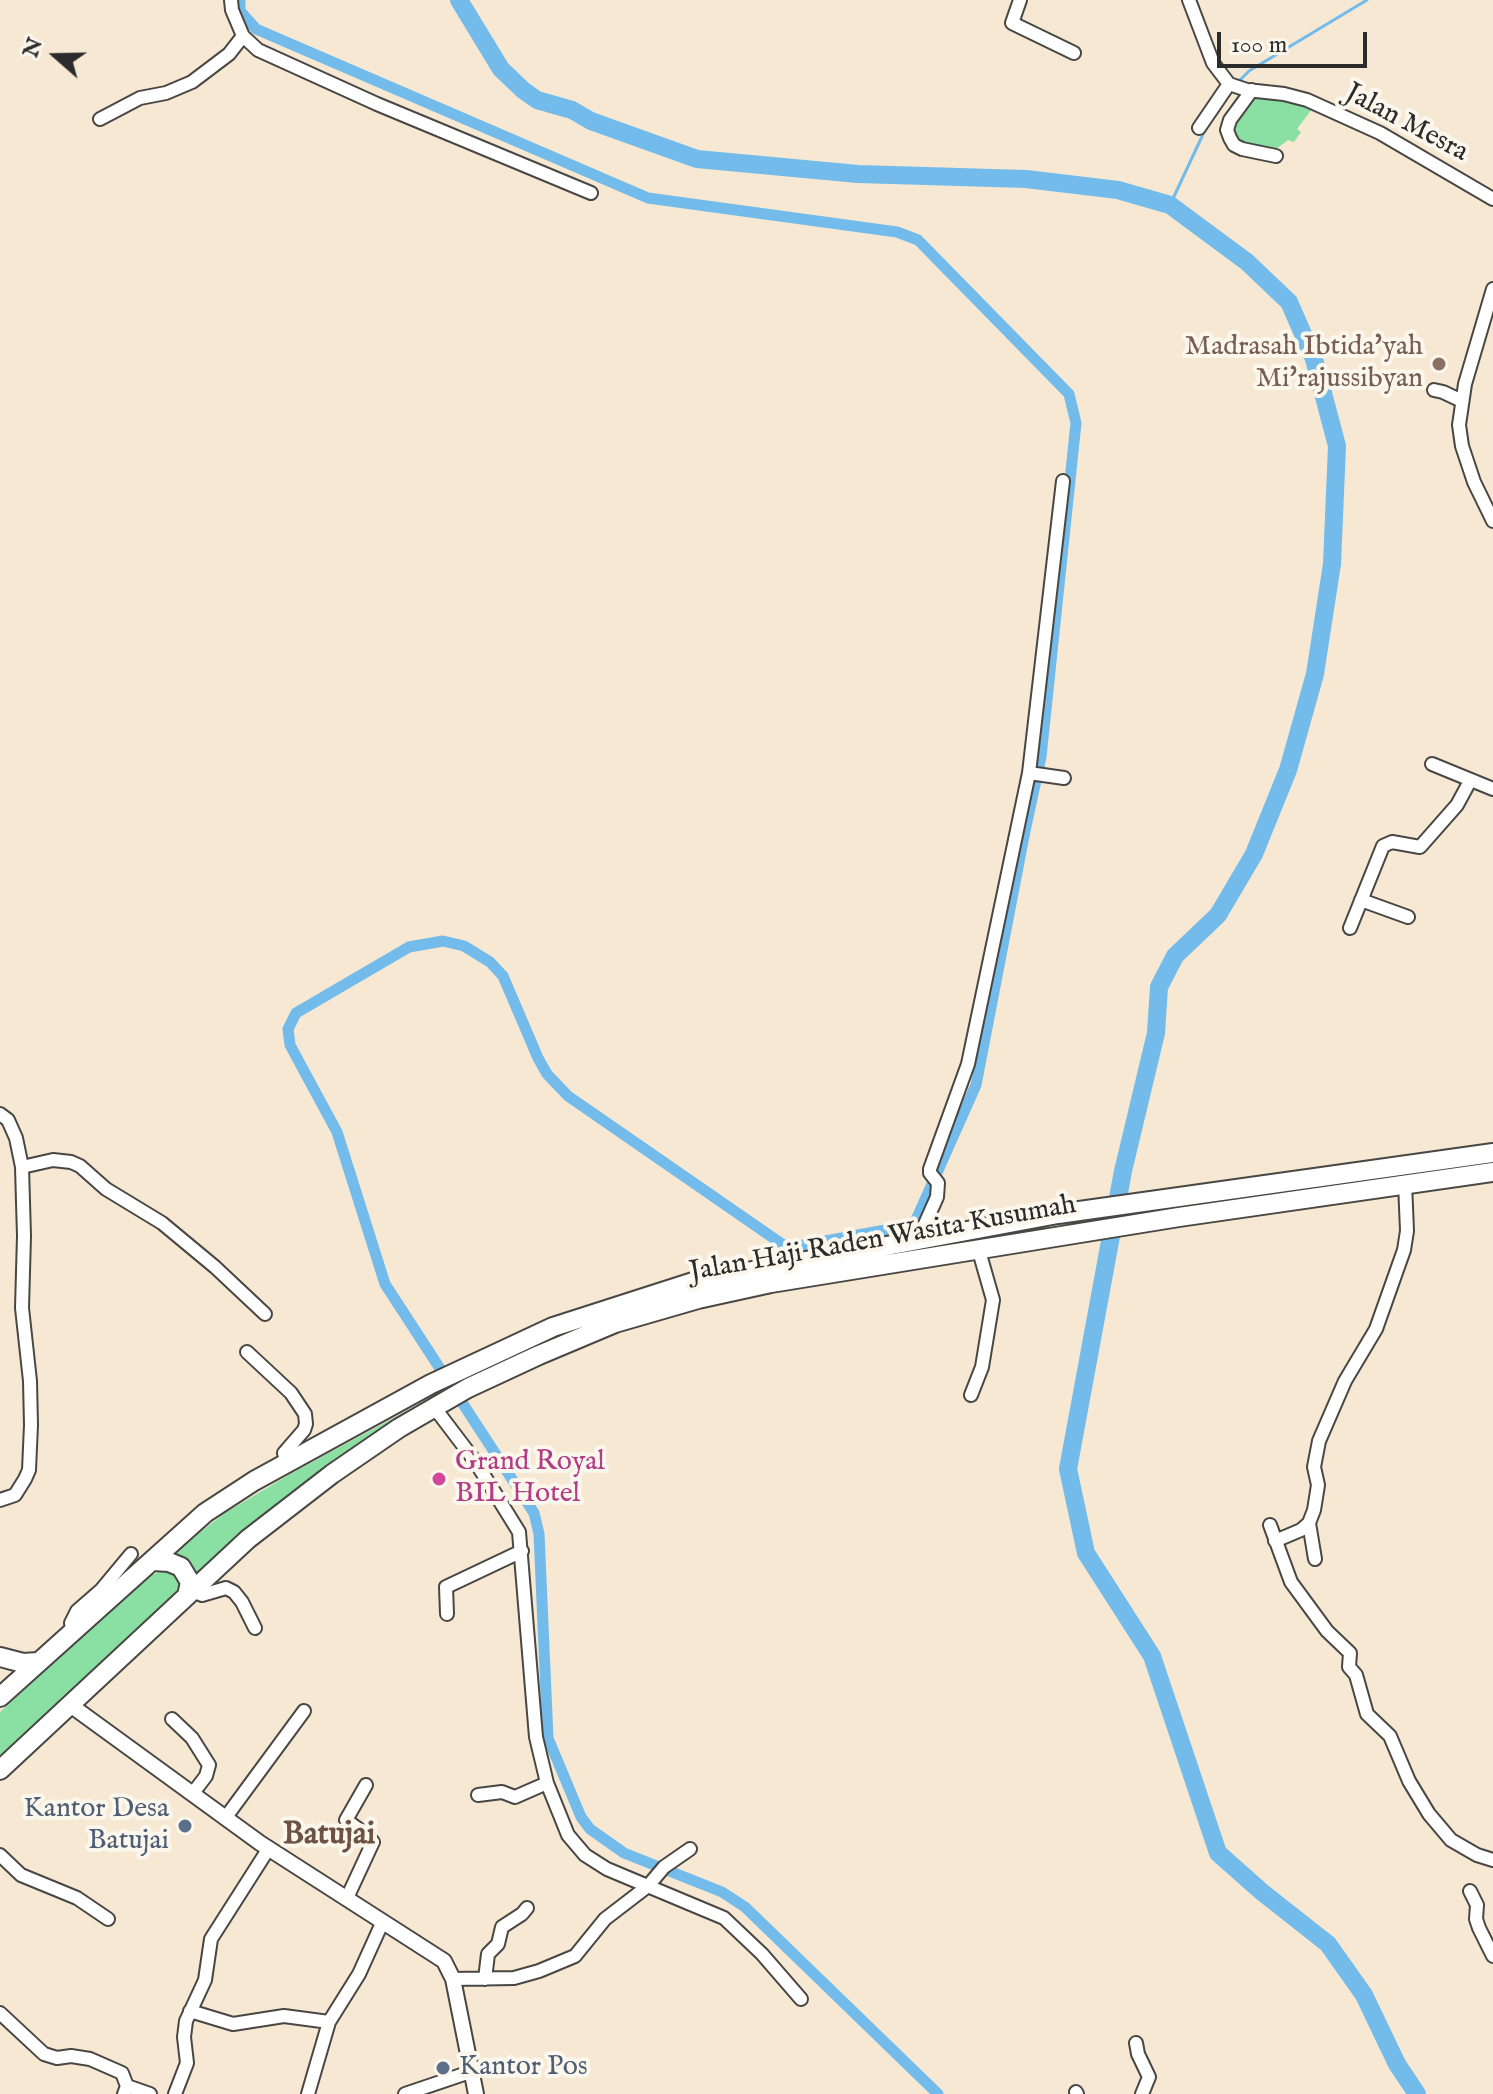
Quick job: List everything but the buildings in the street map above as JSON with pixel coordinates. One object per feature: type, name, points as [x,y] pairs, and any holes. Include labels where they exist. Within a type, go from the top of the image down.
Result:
[{"type":"highway","name":"Jalan Haji Raden Wasita Kusumah","points":[[0,1697],[205,1513],[254,1481],[431,1384],[553,1327],[695,1291],[1058,1214],[1493,1153]]},
{"type":"highway","name":"Jalan Haji Raden Wasita Kusumah","points":[[0,1770],[248,1539],[363,1452],[468,1388],[615,1323],[695,1291],[771,1283],[1179,1217],[1493,1172]]},
{"type":"highway","points":[[153,1561],[181,1567],[190,1582],[189,1594]]},
{"type":"highway","points":[[0,1657],[23,1663],[38,1662]]},
{"type":"main road","points":[[69,1704],[269,1848],[444,1961],[453,1979],[476,2094]]},
{"type":"street","points":[[231,0],[243,36],[248,44],[258,50],[377,104],[591,193]]},
{"type":"street","points":[[1020,0],[1012,23],[1074,53]]},
{"type":"street","points":[[1189,0],[1213,63],[1231,84],[1199,128]]},
{"type":"street","points":[[100,119],[140,98],[166,93],[192,82],[229,54],[243,36]]},
{"type":"street","name":"Jalan Mesra","points":[[1231,84],[1307,100],[1380,133],[1493,199]]},
{"type":"street","points":[[1250,90],[1230,120],[1227,130],[1230,138],[1234,145],[1242,149],[1276,156]]},
{"type":"street","points":[[1493,289],[1479,331],[1459,425],[1462,446],[1474,482],[1493,521]]},
{"type":"street","points":[[1434,390],[1462,401]]},
{"type":"street","points":[[917,1242],[934,1207],[934,1154],[968,1064],[1031,773],[1063,481]]},
{"type":"street","points":[[1432,764],[1493,789]]},
{"type":"street","points":[[1031,773],[1064,778]]},
{"type":"street","points":[[1350,928],[1383,846],[1392,842],[1420,847],[1457,805],[1470,781]]},
{"type":"street","points":[[1361,900],[1408,917]]},
{"type":"street","points":[[0,1114],[8,1120],[16,1138],[22,1167],[22,1308],[30,1381],[29,1470],[15,1495],[0,1500]]},
{"type":"street","points":[[22,1167],[53,1160],[80,1166],[106,1189],[162,1223],[265,1314]]},
{"type":"street","points":[[1315,1559],[1309,1523],[1318,1485],[1314,1467],[1319,1441],[1345,1381],[1376,1329],[1404,1250],[1407,1231],[1405,1183]]},
{"type":"street","points":[[971,1395],[982,1367],[993,1300],[979,1251]]},
{"type":"street","points":[[247,1352],[291,1393],[305,1414],[304,1430],[284,1453],[287,1463]]},
{"type":"street","points":[[437,1406],[519,1532],[536,1737],[547,1783],[568,1835],[585,1855],[607,1869],[650,1884],[724,1918],[762,1954],[801,1999]]},
{"type":"street","points":[[1275,1541],[1301,1530],[1309,1523]]},
{"type":"street","points":[[1270,1525],[1291,1582],[1327,1631],[1350,1653],[1349,1667],[1356,1675],[1367,1714],[1387,1732],[1409,1781],[1429,1814],[1451,1840],[1493,1860]]},
{"type":"street","points":[[447,1614],[446,1587],[522,1551]]},
{"type":"street","points":[[73,1631],[72,1618],[77,1611],[101,1590],[131,1554]]},
{"type":"street","points":[[189,1594],[202,1595],[226,1588],[234,1592],[255,1628]]},
{"type":"street","points":[[226,1817],[304,1711]]},
{"type":"street","points":[[172,1719],[192,1738],[209,1765],[206,1776],[193,1793]]},
{"type":"street","points":[[478,1795],[502,1792],[520,1797],[547,1783]]},
{"type":"street","points":[[347,1898],[373,1842],[346,1820],[366,1785]]},
{"type":"street","points":[[175,2094],[187,2063],[184,2030],[205,1980],[211,1939],[269,1848]]},
{"type":"street","points":[[453,1979],[514,1978],[575,1956],[605,1919],[650,1884],[664,1867],[690,1849]]},
{"type":"street","points":[[0,1855],[21,1875],[77,1898],[108,1919]]},
{"type":"street","points":[[1470,1891],[1477,1905],[1476,1919],[1489,1939],[1493,1956]]},
{"type":"street","points":[[485,1979],[488,1954],[498,1944],[502,1927],[527,1908]]},
{"type":"street","points":[[308,2094],[329,2022],[359,1974],[383,1921]]},
{"type":"street","points":[[190,2011],[233,2024],[284,2016],[329,2022]]},
{"type":"street","points":[[0,2013],[44,2054],[57,2058],[71,2056],[90,2059],[122,2073],[126,2090],[150,2094]]},
{"type":"street","points":[[1136,2043],[1149,2077],[1142,2094]]},
{"type":"street","points":[[405,2094],[470,2072]]},
{"type":"green space","points":[[1252,96],[1282,100],[1312,109],[1297,129],[1301,132],[1294,142],[1288,140],[1271,153],[1246,146],[1226,129]]},
{"type":"green space","points":[[438,1394],[441,1398],[196,1584],[197,1574],[192,1566],[170,1555],[225,1513]]},
{"type":"green space","points":[[161,1571],[171,1572],[179,1578],[174,1598],[0,1760],[0,1712],[136,1587]]},
{"type":"waterway","points":[[240,0],[240,11],[256,29],[648,198],[897,232],[918,240],[1069,394],[1076,423],[1041,757],[976,1085],[916,1220],[907,1226],[793,1247],[782,1244],[568,1096],[547,1074],[538,1058],[503,976],[490,962],[464,946],[443,941],[409,947],[296,1013],[288,1029],[290,1045],[337,1132],[385,1284],[534,1513],[539,1534],[548,1738],[581,1817],[590,1829],[624,1853],[722,1892],[745,1907],[938,2094]]},
{"type":"waterway","points":[[459,0],[501,69],[523,90],[537,100],[572,110],[591,121],[697,159],[858,174],[1026,179],[1118,190],[1170,205],[1247,262],[1289,302],[1314,359],[1337,446],[1332,564],[1315,674],[1288,770],[1254,854],[1218,915],[1175,956],[1159,987],[1156,1033],[1123,1171],[1068,1469],[1086,1553],[1152,1656],[1218,1853],[1328,1944],[1364,1995],[1397,2064],[1417,2094]]},
{"type":"waterway","points":[[1239,81],[1249,71],[1367,0]]},
{"type":"waterway","points":[[1170,205],[1205,130]]},
{"type":"place","name":"Madrasah Ibtida'yah Mi'rajussibyan","points":[[1439,364]]},
{"type":"place","name":"Grand Royal BIL Hotel","points":[[439,1479]]},
{"type":"place","name":"Kantor Desa Batujai","points":[[185,1826]]},
{"type":"place","name":"Kantor Pos","points":[[443,2068]]},
{"type":"district","name":"Batujai","points":[[329,1836]]}]
